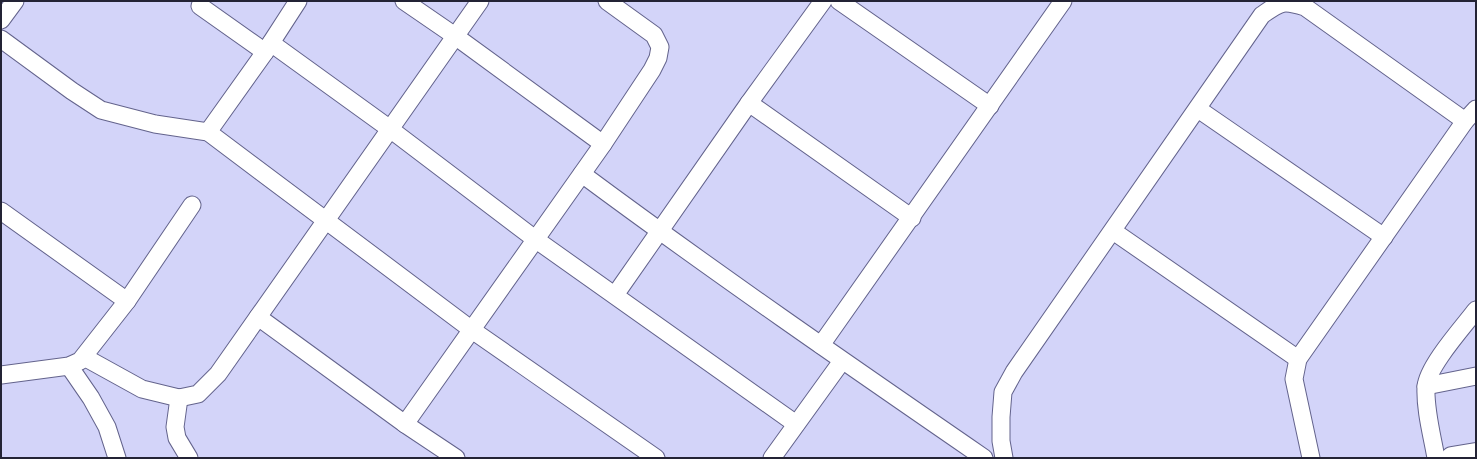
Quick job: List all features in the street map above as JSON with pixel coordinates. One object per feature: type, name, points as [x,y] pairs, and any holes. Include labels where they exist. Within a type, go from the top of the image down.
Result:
[{"type":"main road","points":[[1452,458],[1476,454]]},
{"type":"street","points":[[1,20],[15,1]]},
{"type":"street","points":[[208,132],[268,47],[298,1]]},
{"type":"street","points":[[404,1],[604,144]]},
{"type":"street","points":[[1,375],[77,361],[142,389],[179,398],[198,394],[218,374],[480,1]]},
{"type":"street","points":[[405,424],[535,239],[604,144],[652,70],[658,58],[660,47],[654,35],[607,1]]},
{"type":"street","points":[[615,295],[749,103],[823,1]]},
{"type":"street","points":[[839,1],[990,106]]},
{"type":"street","points":[[821,346],[912,218],[1062,1]]},
{"type":"street","points":[[1004,458],[1001,441],[1003,392],[1014,372],[1262,15],[1276,5],[1289,2],[1305,8],[1470,115],[1298,359],[1294,379],[1311,458]]},
{"type":"street","points":[[199,3],[268,47],[390,129],[535,239],[796,424]]},
{"type":"street","points":[[1,39],[72,91],[101,110],[155,124],[208,132],[472,330],[656,458]]},
{"type":"street","points":[[749,103],[912,218]]},
{"type":"street","points":[[1198,109],[1384,237]]},
{"type":"street","points":[[582,174],[660,232],[842,361],[984,458]]},
{"type":"street","points":[[77,361],[127,301],[192,205]]},
{"type":"street","points":[[1,211],[127,301]]},
{"type":"street","points":[[1112,232],[1298,359]]},
{"type":"street","points":[[258,317],[405,424],[456,458]]},
{"type":"street","points":[[1436,458],[1427,405],[1426,386],[1438,360],[1473,317]]},
{"type":"street","points":[[77,361],[91,398],[107,428],[117,458]]},
{"type":"street","points":[[772,458],[842,361]]},
{"type":"street","points":[[1426,386],[1476,376]]},
{"type":"street","points":[[179,398],[175,427],[177,438],[189,458]]}]
